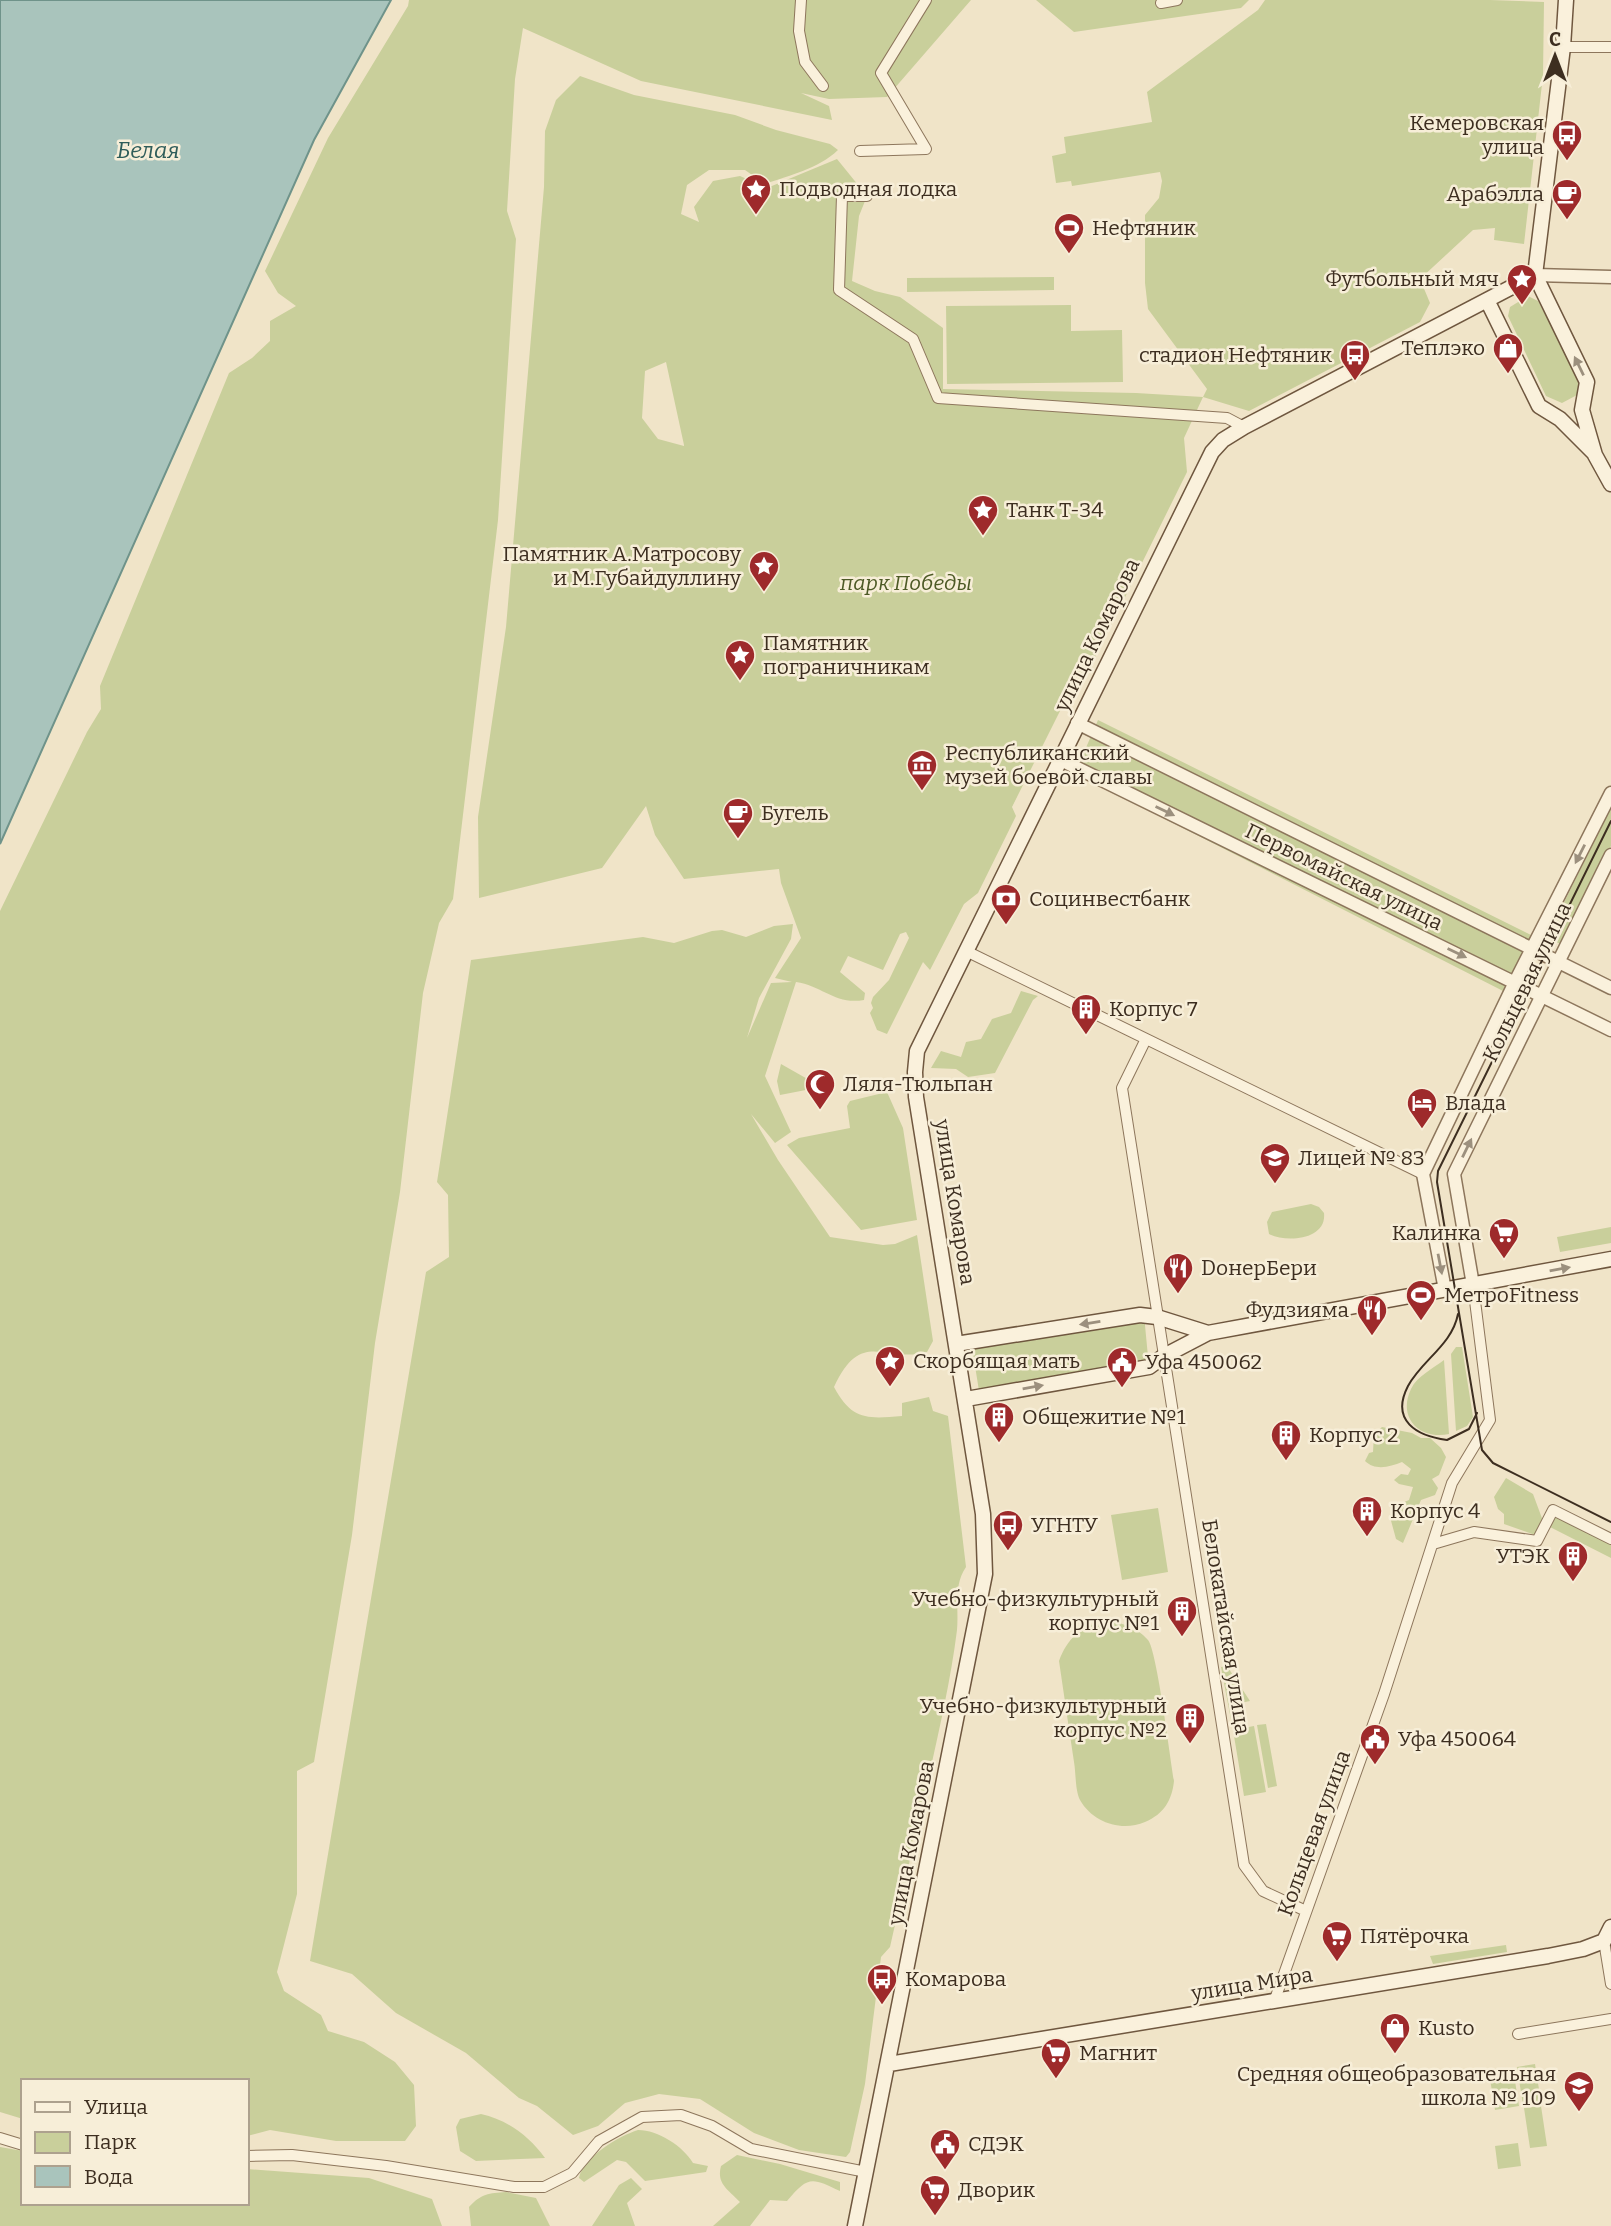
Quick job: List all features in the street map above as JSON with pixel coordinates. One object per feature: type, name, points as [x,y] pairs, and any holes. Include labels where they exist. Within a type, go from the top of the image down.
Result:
[{"type":"main road","points":[[1566,0],[1563,47],[1535,275],[1587,382],[1582,410],[1595,455],[1611,484]]},
{"type":"main road","name":"улица Комарова","points":[[856,2220],[985,1574],[983,1514],[916,1097],[917,1051],[1212,452],[1223,440],[1244,427],[1535,275]]},
{"type":"main road","points":[[1487,300],[1539,406],[1560,419],[1595,455]]},
{"type":"main road","points":[[966,1399],[1149,1367],[1208,1333],[1611,1259]]},
{"type":"main road","points":[[956,1344],[1140,1315],[1157,1317],[1208,1333]]},
{"type":"main road","points":[[1604,1941],[1611,1927]]},
{"type":"main road","name":"улица Мира","points":[[889,2064],[1548,1956],[1583,1949],[1604,1941]]},
{"type":"main road","points":[[848,2226],[856,2220]]},
{"type":"street","points":[[801,0],[799,31],[804,62],[822,86]]},
{"type":"street","points":[[860,150],[926,149],[881,73],[926,0]]},
{"type":"street","points":[[1161,3],[1177,0]]},
{"type":"street","points":[[1563,47],[1611,47]]},
{"type":"street","points":[[867,196],[842,196],[838,290],[913,339],[938,398],[1227,418],[1244,427]]},
{"type":"street","points":[[1535,275],[1611,277]]},
{"type":"street","points":[[1560,419],[1582,410]]},
{"type":"street","name":"Первомайская улица","points":[[1077,723],[1611,988]]},
{"type":"street","name":"Первомайская улица","points":[[1059,759],[1611,1030]]},
{"type":"street","name":"Кольцевая улица","points":[[1423,1174],[1515,982],[1611,793]]},
{"type":"street","name":"Кольцевая улица","points":[[1274,2002],[1384,1694],[1452,1483],[1490,1420],[1473,1285],[1454,1174],[1611,855]]},
{"type":"street","points":[[967,951],[1423,1174],[1445,1290]]},
{"type":"street","name":"Белокатайская улица","points":[[1146,1039],[1122,1088],[1244,1865],[1263,1891],[1306,1911]]},
{"type":"street","points":[[1433,1544],[1474,1532],[1537,1541],[1553,1510],[1611,1539]]},
{"type":"street","points":[[1604,1941],[1611,1984]]},
{"type":"street","points":[[1518,2034],[1611,2019]]},
{"type":"street","points":[[248,2156],[292,2155],[386,2166],[514,2187],[544,2187],[572,2173],[599,2141],[642,2117],[681,2115],[712,2126],[751,2149],[866,2172]]},
{"type":"street","points":[[0,2138],[21,2144]]},
{"type":"green space","points":[[409,0],[971,0],[887,97],[829,99],[801,93],[829,106],[832,120],[641,81],[523,28],[515,79],[507,211],[516,239],[498,520],[453,899],[439,923],[423,993],[400,1192],[375,1343],[352,1535],[314,1762],[297,1771],[297,1894],[277,1972],[284,1991],[321,2015],[328,2031],[364,2042],[395,2062],[414,2085],[416,2126],[405,2141],[336,2141],[270,2130],[248,2136],[248,2079],[21,2079],[21,2118],[0,2112],[0,911],[87,732],[101,709],[100,686],[229,373],[252,358],[270,341],[270,321],[296,306],[278,293],[265,271],[328,138],[408,6]]},
{"type":"green space","points":[[1036,0],[1249,0],[1241,8],[1074,32]]},
{"type":"green space","points":[[1265,0],[1544,2],[1543,75],[1524,244],[1494,240],[1495,228],[1473,230],[1420,279],[1430,303],[1420,322],[1249,411],[1203,397],[1207,389],[1148,309],[1145,283],[1145,215],[1159,198],[1162,181],[1160,172],[1072,186],[1071,181],[1056,183],[1052,156],[1066,153],[1064,137],[1152,122],[1147,92],[1258,10]]},
{"type":"green space","name":"парк Победы","points":[[580,76],[634,95],[735,115],[776,130],[830,144],[838,150],[822,162],[765,184],[745,170],[709,170],[687,185],[681,214],[699,222],[694,207],[713,181],[740,176],[767,188],[837,159],[867,196],[859,216],[852,281],[875,291],[900,297],[943,328],[943,389],[1203,397],[1184,438],[1187,472],[1083,682],[1073,685],[1012,807],[1016,816],[978,893],[964,904],[930,970],[923,962],[887,1034],[877,1030],[870,1013],[873,1008],[871,1003],[873,997],[889,980],[909,938],[906,932],[900,934],[883,970],[848,956],[840,972],[865,993],[864,1000],[837,998],[796,982],[765,1076],[791,1132],[775,1143],[751,1114],[778,1160],[830,1237],[883,1245],[895,1244],[917,1235],[933,1341],[927,1352],[864,1353],[854,1358],[844,1369],[834,1387],[847,1406],[861,1415],[902,1416],[902,1403],[929,1397],[933,1411],[948,1416],[966,1567],[959,1582],[957,1630],[947,1693],[924,1799],[917,1809],[906,1886],[890,1947],[881,1957],[865,2084],[850,2152],[846,2157],[799,2150],[754,2133],[700,2099],[659,2094],[625,2103],[598,2126],[573,2135],[537,2106],[519,2098],[466,2053],[396,2013],[352,1974],[310,1961],[426,1272],[449,1257],[448,1195],[437,1182],[471,960],[643,937],[674,943],[722,930],[746,937],[774,926],[793,924],[791,939],[759,998],[747,1038],[771,983],[792,982],[775,978],[801,938],[781,883],[779,869],[684,879],[655,835],[646,806],[602,868],[479,898],[478,817],[506,627],[544,187],[545,131],[556,100]],"holes":[[[666,362],[684,446],[658,439],[642,418],[645,371]]]},
{"type":"green space","points":[[1054,277],[1054,290],[907,292],[907,278]]},
{"type":"green space","points":[[1528,296],[1538,301],[1580,379],[1577,395],[1562,403],[1546,396],[1508,316],[1510,307]]},
{"type":"green space","points":[[1071,305],[1071,331],[1122,330],[1123,382],[947,384],[946,306]]},
{"type":"green space","points":[[1098,720],[1535,937],[1507,993],[1075,773]]},
{"type":"green space","points":[[1611,807],[1611,846],[1562,945],[1547,937]]},
{"type":"green space","points":[[1021,991],[1038,996],[1033,1000],[995,1073],[968,1077],[956,1069],[931,1068],[941,1051],[961,1057],[966,1042],[981,1039],[992,1019],[1011,1013]]},
{"type":"green space","points":[[781,1064],[811,1081],[811,1089],[780,1095],[777,1081]]},
{"type":"green space","points":[[887,1092],[903,1128],[917,1220],[861,1230],[787,1145],[799,1138],[850,1128],[847,1106],[850,1101]]},
{"type":"green space","points":[[1311,1204],[1324,1213],[1319,1229],[1312,1234],[1285,1238],[1269,1234],[1267,1222],[1272,1212]]},
{"type":"green space","points":[[1611,1227],[1611,1243],[1560,1252],[1557,1237]]},
{"type":"green space","points":[[1144,1315],[1149,1367],[980,1397],[971,1341]]},
{"type":"green space","points":[[1456,1347],[1462,1347],[1473,1417],[1467,1426],[1456,1431],[1451,1354]]},
{"type":"green space","points":[[1444,1360],[1449,1434],[1429,1434],[1414,1425],[1409,1418],[1407,1400],[1417,1380]]},
{"type":"green space","points":[[1382,1427],[1430,1438],[1446,1457],[1439,1475],[1432,1479],[1438,1488],[1435,1495],[1421,1500],[1403,1543],[1396,1539],[1390,1517],[1402,1503],[1409,1500],[1413,1487],[1394,1480],[1401,1474],[1408,1475],[1411,1469],[1402,1462],[1378,1467],[1365,1461],[1369,1453],[1373,1452],[1374,1434]]},
{"type":"green space","points":[[1506,1478],[1533,1494],[1543,1521],[1535,1535],[1504,1524],[1504,1514],[1498,1509],[1494,1497]]},
{"type":"green space","points":[[1158,1508],[1168,1572],[1122,1580],[1111,1515]]},
{"type":"green space","points":[[1556,1515],[1611,1543],[1611,1558],[1550,1527]]},
{"type":"green space","points":[[1103,1621],[1127,1626],[1148,1640],[1152,1648],[1163,1706],[1173,1788],[1162,1811],[1152,1819],[1136,1825],[1109,1823],[1092,1815],[1080,1800],[1076,1786],[1059,1661],[1066,1646],[1076,1635],[1088,1626]]},
{"type":"green space","points":[[1227,1666],[1250,1701],[1240,1703],[1243,1723],[1232,1725],[1221,1667]]},
{"type":"green space","points":[[1266,1724],[1277,1786],[1268,1788],[1257,1725]]},
{"type":"green space","points":[[1254,1726],[1266,1792],[1244,1796],[1233,1730]]},
{"type":"green space","points":[[1506,1945],[1507,1952],[1433,1964],[1430,1956]]},
{"type":"green space","points":[[1535,2064],[1541,2102],[1523,2105],[1517,2067]]},
{"type":"green space","points":[[1514,2075],[1519,2106],[1495,2110],[1490,2079]]},
{"type":"green space","points":[[1541,2106],[1547,2146],[1530,2148],[1524,2108]]},
{"type":"green space","points":[[481,2114],[500,2120],[517,2130],[545,2158],[476,2161],[460,2151],[456,2127],[460,2119]]},
{"type":"green space","points":[[638,2130],[669,2140],[693,2163],[708,2166],[706,2172],[645,2181],[626,2162],[617,2160],[584,2182],[579,2178],[594,2155],[612,2142]]},
{"type":"green space","points":[[1518,2143],[1521,2166],[1498,2169],[1495,2146]]},
{"type":"green space","points":[[0,2147],[21,2151],[21,2205],[248,2205],[248,2169],[369,2178],[432,2199],[442,2226],[0,2226]]},
{"type":"green space","points":[[737,2155],[780,2164],[840,2182],[840,2191],[810,2181],[787,2201],[770,2200],[750,2226],[713,2226],[740,2202],[720,2178],[721,2166]]},
{"type":"green space","points":[[631,2178],[642,2189],[627,2203],[635,2226],[592,2226],[619,2185]]},
{"type":"green space","points":[[506,2192],[536,2198],[550,2226],[471,2226],[469,2207],[477,2199]]},
{"type":"water","name":"Белая","points":[[0,0],[391,0],[314,140],[0,844]]},
{"type":"tram line","points":[[1611,821],[1438,1171],[1437,1182],[1482,1450],[1493,1463],[1611,1522]]},
{"type":"tram line","points":[[1458,1314],[1450,1335],[1408,1386],[1402,1409],[1410,1425],[1417,1430],[1447,1440],[1469,1429],[1477,1413]]},
{"type":"place","name":"Кемеровская улица","points":[[1567,162]]},
{"type":"place","name":"Подводная лодка","points":[[756,216]]},
{"type":"place","name":"Арабэлла","points":[[1567,221]]},
{"type":"place","name":"Нефтяник","points":[[1069,255]]},
{"type":"place","name":"Футбольный мяч","points":[[1522,306]]},
{"type":"place","name":"Теплэко","points":[[1508,375]]},
{"type":"place","name":"стадион Нефтяник","points":[[1355,382]]},
{"type":"place","name":"Танк Т-34","points":[[983,537]]},
{"type":"place","name":"Памятник А.Матросову и М.Губайдуллину","points":[[764,593]]},
{"type":"place","name":"Памятник пограничникам","points":[[740,682]]},
{"type":"place","name":"Республиканский музей боевой славы","points":[[922,792]]},
{"type":"place","name":"Бугель","points":[[738,840]]},
{"type":"place","name":"Социнвестбанк","points":[[1006,926]]},
{"type":"place","name":"Корпус 7","points":[[1086,1036]]},
{"type":"place","name":"Ляля-Тюльпан","points":[[820,1111]]},
{"type":"place","name":"Влада","points":[[1422,1130]]},
{"type":"place","name":"Лицей № 83","points":[[1275,1185]]},
{"type":"place","name":"Калинка","points":[[1504,1260]]},
{"type":"place","name":"DонерБери","points":[[1178,1295]]},
{"type":"place","name":"МетроFitness","points":[[1421,1322]]},
{"type":"place","name":"Фудзияма","points":[[1372,1337]]},
{"type":"place","name":"Скорбящая мать","points":[[890,1388]]},
{"type":"place","name":"Уфа 450062","points":[[1122,1389]]},
{"type":"place","name":"Общежитие №1","points":[[999,1444]]},
{"type":"place","name":"Корпус 2","points":[[1286,1462]]},
{"type":"place","name":"Корпус 4","points":[[1367,1538]]},
{"type":"place","name":"УГНТУ","points":[[1008,1552]]},
{"type":"place","name":"УТЭК","points":[[1573,1583]]},
{"type":"place","name":"Учебно-физкультурный корпус №1","points":[[1182,1638]]},
{"type":"place","name":"Учебно-физкультурный корпус №2","points":[[1190,1745]]},
{"type":"place","name":"Уфа 450064","points":[[1375,1766]]},
{"type":"place","name":"Пятёрочка","points":[[1337,1963]]},
{"type":"place","name":"Комарова","points":[[882,2006]]},
{"type":"place","name":"Kusto","points":[[1395,2055]]},
{"type":"place","name":"Магнит","points":[[1056,2080]]},
{"type":"place","name":"Средняя общеобразовательная школа № 109","points":[[1579,2113]]},
{"type":"place","name":"СДЭК","points":[[945,2171]]},
{"type":"place","name":"Дворик","points":[[935,2217]]}]
